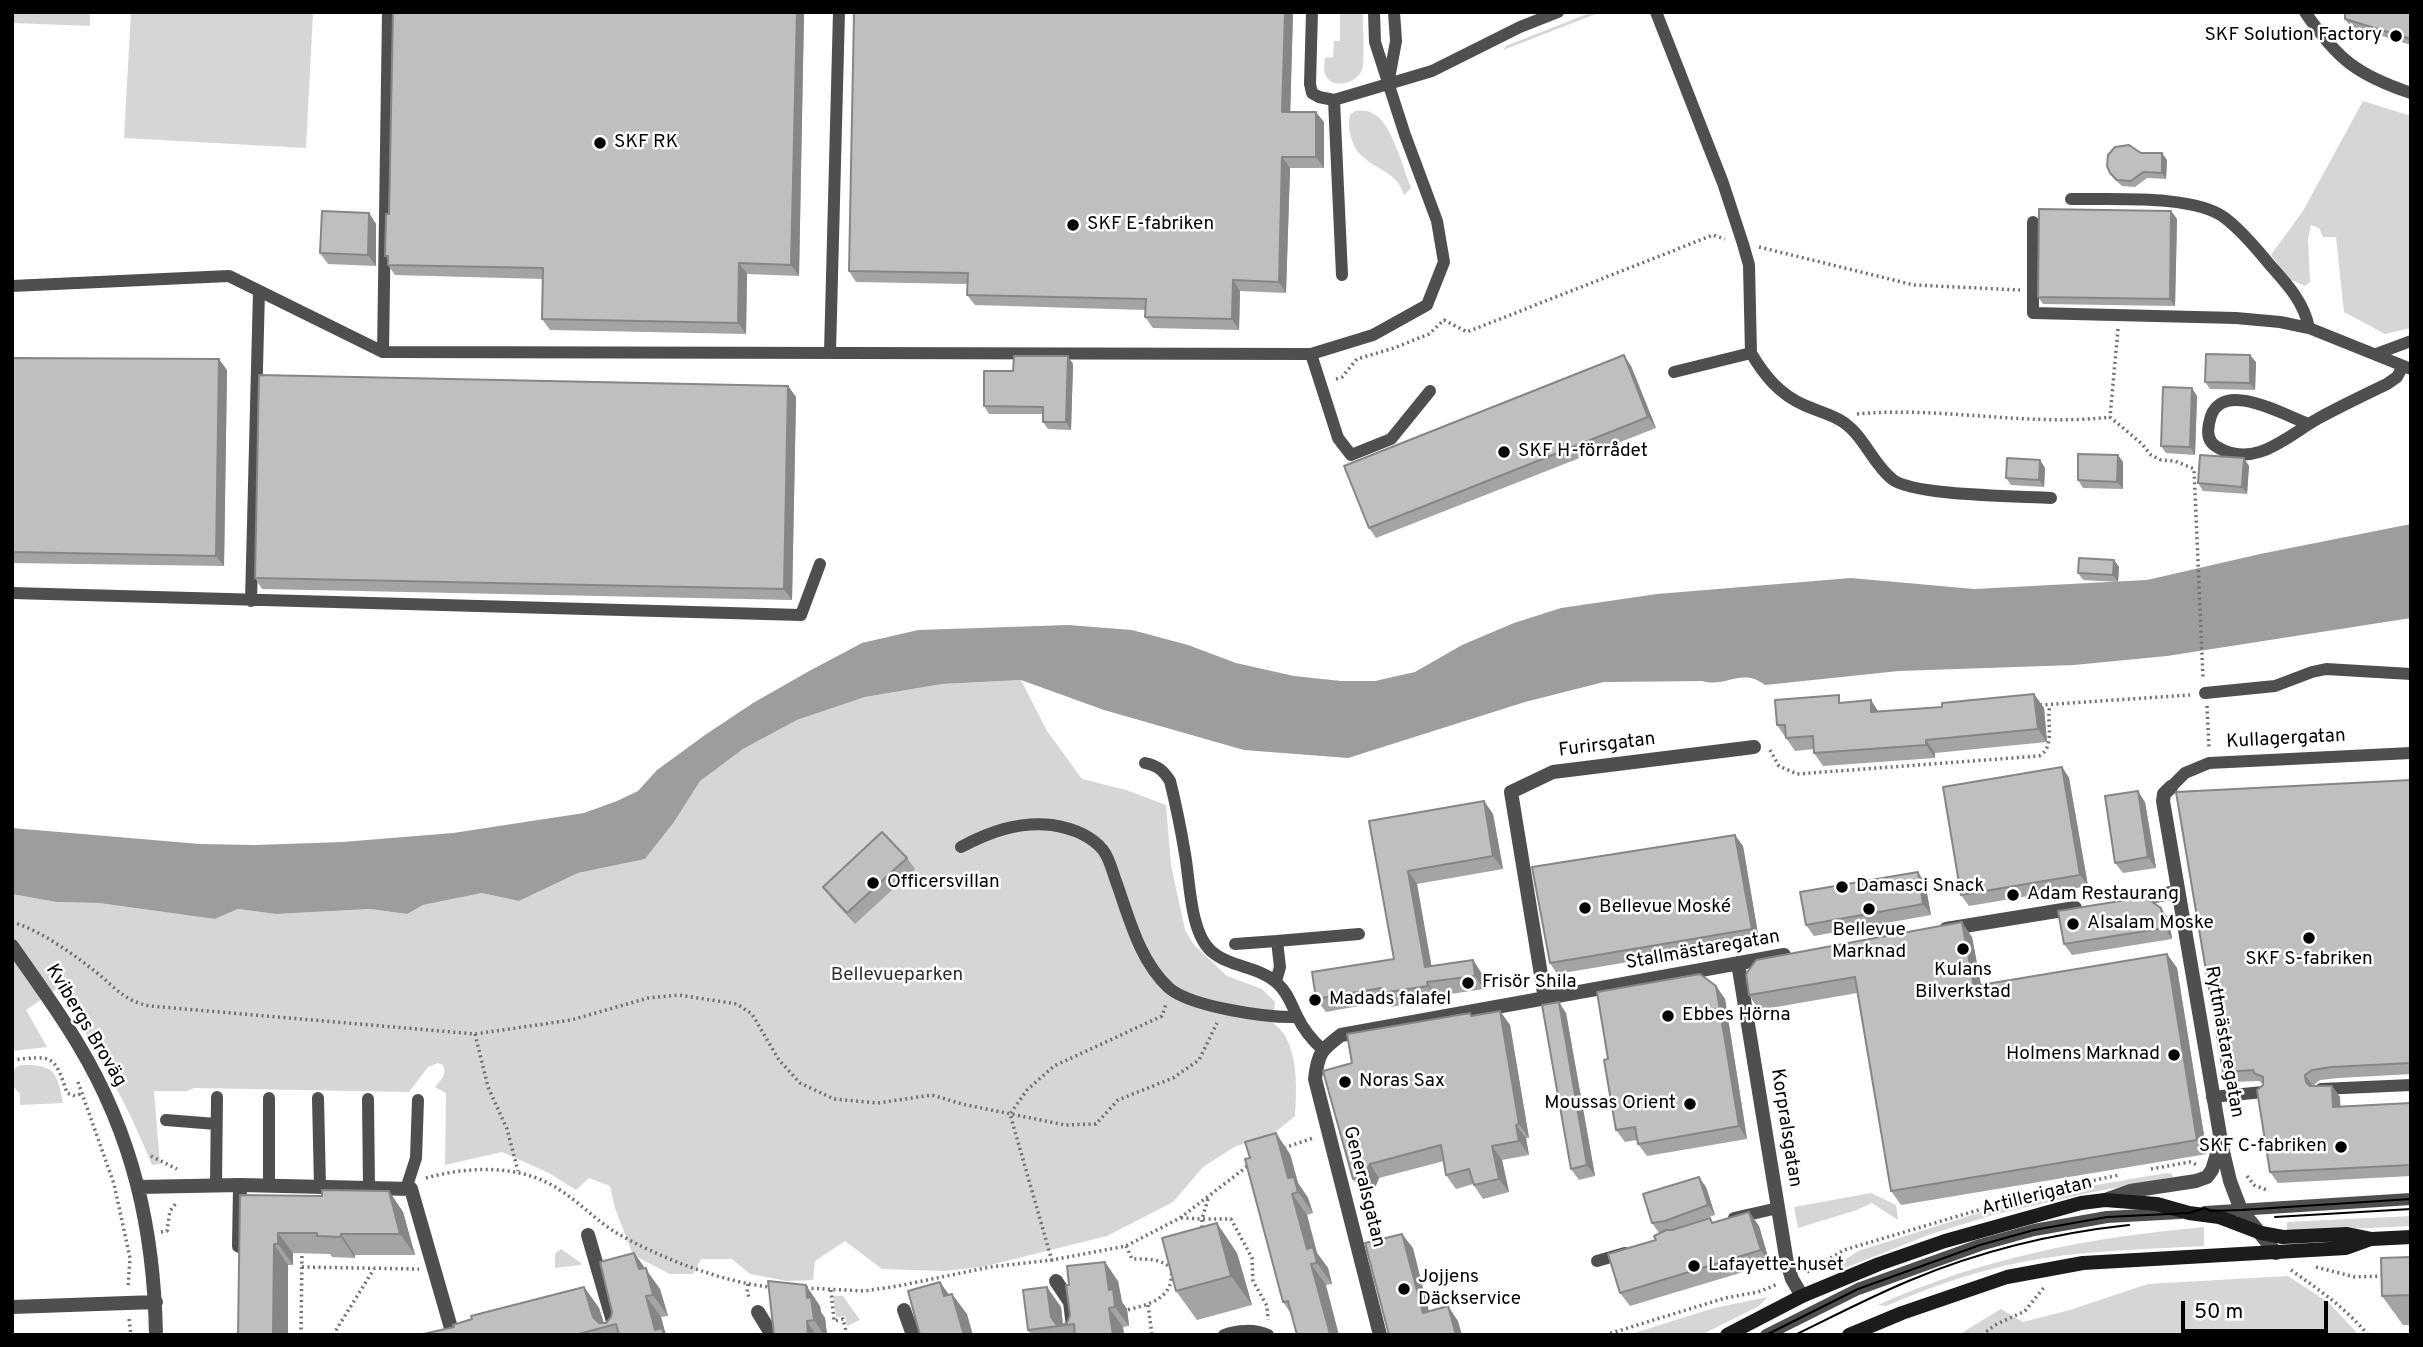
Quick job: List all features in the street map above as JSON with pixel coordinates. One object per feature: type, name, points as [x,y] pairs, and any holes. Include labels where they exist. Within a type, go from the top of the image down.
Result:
[{"type":"main road","name":"Artillerigatan","points":[[1727,1335],[1802,1296],[1879,1264],[1945,1241],[2081,1203],[2105,1200],[2157,1204],[2189,1213],[2219,1217],[2261,1233],[2283,1237],[2347,1234],[2372,1239],[2411,1237]]},
{"type":"main road","name":"Artillerigatan","points":[[1849,1335],[1915,1308],[2007,1277],[2032,1272],[2083,1263],[2346,1248],[2372,1239]]},
{"type":"street","name":"Furirsgatan","points":[[1545,999],[1511,792],[1553,772],[1754,747]]},
{"type":"street","name":"Ryttmästaregatan","points":[[2171,787],[2164,794],[2163,801],[2212,1097],[2230,1181],[2241,1210],[2276,1253]]},
{"type":"street","points":[[2111,902],[2178,892]]},
{"type":"street","points":[[1937,931],[2084,907]]},
{"type":"street","name":"Kvibergs Broväg","points":[[12,946],[79,1045],[118,1123],[139,1188],[148,1233],[156,1302],[156,1335]]},
{"type":"street","name":"Stallmästaregatan","points":[[1322,1050],[1341,1035],[1804,952]]},
{"type":"street","name":"Korpralsgatan","points":[[1738,963],[1778,1208],[1792,1279],[1802,1296]]},
{"type":"street","name":"Generalsgatan","points":[[1322,1050],[1315,1079],[1380,1335]]},
{"type":"street","name":"Ryttmästaregatan","points":[[2105,1200],[2130,1191],[2207,1177],[2212,1170],[2221,1141]]},
{"type":"street","points":[[139,1188],[240,1185],[409,1189],[453,1335]]},
{"type":"street","points":[[239,1267],[240,1185]]},
{"type":"street","points":[[588,1236],[617,1335]]},
{"type":"street","points":[[1056,1281],[1070,1302],[1074,1335]]},
{"type":"street","points":[[12,1296],[12,1307],[156,1302]]},
{"type":"street","points":[[904,1310],[913,1335]]},
{"type":"street","points":[[758,1312],[772,1335]]},
{"type":"lane","points":[[383,352],[388,12]]},
{"type":"lane","points":[[830,352],[838,12]]},
{"type":"lane","points":[[1312,12],[1312,93],[1334,100],[1432,71],[1520,27],[1558,12]]},
{"type":"lane","points":[[12,286],[229,276],[383,352],[1311,354],[1374,335],[1427,305],[1444,262],[1437,221],[1375,42],[1374,12]]},
{"type":"lane","points":[[1388,83],[1396,41],[1394,12]]},
{"type":"lane","points":[[1656,12],[1723,183],[1743,244],[1749,265],[1751,353],[1764,375],[1800,403],[1852,428],[1882,470],[1906,487],[2051,498]]},
{"type":"lane","points":[[2305,12],[2321,36],[2354,68],[2370,78],[2411,93]]},
{"type":"lane","points":[[1334,100],[1342,275]]},
{"type":"lane","points":[[2071,199],[2179,202],[2205,208],[2224,217],[2258,250],[2292,290],[2306,314],[2309,328]]},
{"type":"lane","points":[[2033,222],[2033,313],[2236,318],[2280,322],[2309,328],[2407,368],[2386,384],[2309,424],[2266,451],[2251,454],[2220,449],[2211,444],[2208,436],[2211,415],[2223,401],[2233,400],[2263,406],[2309,424]]},
{"type":"lane","points":[[251,601],[260,291]]},
{"type":"lane","points":[[2376,354],[2411,341]]},
{"type":"lane","points":[[1674,372],[1751,353]]},
{"type":"lane","points":[[1311,354],[1338,438],[1351,455],[1391,439],[1430,391]]},
{"type":"lane","points":[[12,593],[801,615],[820,564]]},
{"type":"lane","points":[[2205,694],[2275,687],[2312,671],[2326,669],[2411,674]]},
{"type":"lane","name":"Kullagergatan","points":[[2171,787],[2186,773],[2209,764],[2411,753]]},
{"type":"lane","points":[[1145,763],[1155,765],[1170,781],[1186,856],[1194,913],[1202,941],[1227,962],[1276,981],[1287,993],[1310,1038],[1322,1050]]},
{"type":"lane","points":[[961,848],[1003,828],[1036,823],[1069,828],[1089,838],[1104,851],[1141,950],[1155,972],[1171,989],[1190,1000],[1278,1017],[1297,1017]]},
{"type":"lane","points":[[1235,944],[1359,934]]},
{"type":"lane","points":[[1276,981],[1280,967],[1277,941]]},
{"type":"lane","points":[[2321,1089],[2411,1085]]},
{"type":"lane","points":[[2212,1097],[2263,1091]]},
{"type":"lane","points":[[216,1185],[217,1097]]},
{"type":"lane","points":[[269,1098],[269,1186]]},
{"type":"lane","points":[[318,1098],[320,1187]]},
{"type":"lane","points":[[368,1098],[369,1188]]},
{"type":"lane","points":[[409,1189],[416,1158],[418,1100]]},
{"type":"lane","points":[[166,1120],[216,1124]]},
{"type":"lane","points":[[1766,1335],[1858,1289],[1915,1267],[2034,1230],[2107,1217],[2411,1199]]},
{"type":"lane","points":[[1724,1221],[1746,1213],[1778,1208]]},
{"type":"lane","points":[[1597,1261],[1637,1249]]},
{"type":"lane","points":[[1224,1335],[1239,1331],[1266,1333]]},
{"type":"path","points":[[1321,383],[1342,377],[1357,359],[1429,334],[1444,320],[1467,332],[1713,235],[1914,285],[2032,290]]},
{"type":"path","points":[[2110,417],[2119,316]]},
{"type":"path","points":[[1840,420],[1852,414],[1881,412],[2094,419],[2110,417],[2151,455],[2194,469],[2201,654]]},
{"type":"path","points":[[2029,706],[2205,694]]},
{"type":"path","points":[[1754,747],[1770,749],[1779,765],[1797,774],[2039,756],[2047,752],[2050,746],[2047,719],[2050,705]]},
{"type":"path","points":[[2208,718],[2209,764]]},
{"type":"path","points":[[12,922],[37,931],[96,972],[134,1003],[303,1021],[475,1034],[571,1020],[648,998],[679,995],[719,1000],[737,1004],[752,1014],[779,1060],[800,1083],[834,1099],[869,1102],[932,1095],[962,1104],[1065,1125],[1097,1124],[1118,1100],[1173,1079],[1199,1059],[1224,1007]]},
{"type":"path","points":[[1010,1114],[1027,1090],[1054,1066],[1162,1016],[1171,989]]},
{"type":"path","points":[[475,1034],[488,1087],[507,1129],[518,1173]]},
{"type":"path","points":[[12,1060],[38,1056],[48,1058],[61,1074],[67,1093],[75,1096],[83,1093]]},
{"type":"path","points":[[76,1078],[114,1184],[130,1258],[127,1278],[131,1335]]},
{"type":"path","points":[[1010,1114],[1052,1261]]},
{"type":"path","points":[[1274,1152],[1329,1133]]},
{"type":"path","points":[[125,1236],[167,1231],[170,1211],[180,1200],[181,1170],[151,1156]]},
{"type":"path","points":[[805,1288],[864,1291],[990,1268],[1052,1261],[1126,1246],[1180,1218],[1237,1172],[1254,1162]]},
{"type":"path","points":[[409,1189],[421,1179],[463,1170],[535,1176],[560,1190],[594,1218],[647,1250],[740,1282],[774,1287]]},
{"type":"path","points":[[1202,1241],[1202,1219],[1209,1197]]},
{"type":"path","points":[[1180,1218],[1231,1219],[1252,1258],[1253,1281],[1267,1306],[1269,1318],[1266,1333]]},
{"type":"path","points":[[301,1335],[303,1241]]},
{"type":"path","points":[[1126,1246],[1132,1259],[1163,1262],[1171,1268],[1172,1280],[1158,1299],[1148,1305],[1127,1310]]},
{"type":"path","points":[[2312,1266],[2355,1277],[2397,1275]]},
{"type":"path","points":[[302,1267],[434,1270]]},
{"type":"path","points":[[2298,1268],[2291,1270],[2335,1300],[2368,1335]]},
{"type":"path","points":[[333,1335],[374,1269]]},
{"type":"path","points":[[1605,1335],[1725,1298],[1758,1292],[1792,1279]]},
{"type":"path","points":[[1982,1335],[1995,1325],[2025,1311],[2046,1285],[2033,1288]]},
{"type":"path","points":[[831,1290],[834,1321],[843,1319],[846,1335]]},
{"type":"path","points":[[1148,1305],[1152,1335]]},
{"type":"green space","points":[[12,12],[90,12],[90,26],[12,23]]},
{"type":"green space","points":[[131,12],[313,12],[306,148],[124,138]]},
{"type":"green space","points":[[1340,12],[1363,12],[1363,61],[1358,76],[1343,84],[1337,84],[1328,79],[1324,68],[1325,58],[1333,57],[1334,41],[1340,41]]},
{"type":"green space","points":[[1592,12],[1601,12],[1503,50],[1506,46]]},
{"type":"green space","points":[[2363,101],[2411,116],[2411,328],[2385,334],[2344,312],[2336,237],[2323,237],[2319,228],[2311,225],[2308,239],[2310,282],[2305,286],[2289,279],[2271,255],[2303,211]]},
{"type":"green space","points":[[1355,111],[1370,112],[1379,118],[1391,135],[1411,188],[1404,195],[1393,178],[1369,162],[1355,147],[1349,123],[1350,115]]},
{"type":"green space","name":"Bellevueparken","points":[[1021,680],[1047,731],[1082,779],[1126,790],[1166,805],[1171,865],[1185,930],[1194,945],[1227,976],[1262,989],[1275,1002],[1273,1023],[1288,1041],[1294,1065],[1295,1116],[1268,1138],[1236,1146],[1203,1167],[1173,1202],[1107,1236],[982,1267],[944,1271],[882,1269],[845,1241],[815,1261],[813,1280],[787,1281],[750,1274],[732,1259],[701,1259],[693,1274],[670,1274],[633,1255],[615,1208],[610,1186],[589,1178],[576,1190],[549,1173],[502,1152],[445,1165],[446,1093],[435,1087],[444,1072],[443,1065],[438,1063],[428,1067],[409,1092],[194,1088],[187,1091],[154,1091],[160,1164],[152,1165],[97,1052],[58,988],[26,1010],[47,1047],[12,1051],[12,894],[56,902],[99,903],[215,919],[238,909],[276,914],[370,909],[407,914],[423,905],[482,893],[519,901],[578,873],[645,859],[674,822],[699,781],[743,749],[797,720],[865,697],[942,684]]},
{"type":"green space","points":[[21,1065],[48,1068],[59,1084],[63,1103],[20,1105],[20,1094],[12,1085],[12,1078],[14,1070]]},
{"type":"green space","points":[[2167,1173],[2173,1177],[1993,1215],[1931,1234],[1840,1270],[1830,1270],[1858,1251],[2016,1201]]},
{"type":"green space","points":[[1871,1193],[1896,1205],[1898,1220],[1872,1203],[1798,1228],[1794,1207]]},
{"type":"green space","points":[[2411,1216],[2411,1226],[2287,1232],[2287,1222]]},
{"type":"green space","points":[[2204,1227],[2204,1246],[2084,1253],[2024,1261],[1964,1277],[1886,1306],[1878,1305],[1958,1274],[2037,1252],[2119,1237]]},
{"type":"green space","points":[[561,1249],[581,1265],[555,1268],[555,1254]]},
{"type":"green space","points":[[2288,1276],[2329,1303],[2359,1335],[1958,1335],[2001,1309],[2023,1322],[2070,1310],[2148,1284]]},
{"type":"green space","points":[[833,1296],[843,1296],[860,1320],[847,1326],[845,1316],[836,1317]]},
{"type":"green space","points":[[1768,1297],[1759,1306],[1701,1335],[1628,1335],[1714,1308]]},
{"type":"shaded area","points":[[2411,524],[2411,618],[2167,656],[2074,665],[1899,671],[1765,685],[1749,678],[1719,682],[1604,682],[1525,702],[1348,758],[1244,750],[1104,710],[1021,680],[942,684],[865,697],[797,720],[743,749],[700,781],[674,822],[645,859],[578,873],[519,901],[482,893],[423,905],[407,914],[370,909],[276,914],[238,909],[215,919],[99,903],[56,902],[12,894],[12,828],[200,844],[255,845],[342,842],[453,833],[584,813],[638,791],[657,770],[705,735],[753,703],[811,670],[862,643],[918,630],[1068,625],[1132,630],[1188,645],[1236,663],[1294,676],[1375,681],[1415,672],[1462,645],[1514,623],[1561,608],[1657,594],[1851,578],[1974,589],[2147,580]]},
{"type":"building","name":"SKF RK","points":[[393,12],[797,12],[791,265],[739,263],[738,323],[542,319],[543,268],[388,265],[388,256],[385,256],[386,214],[389,214]]},
{"type":"building","name":"SKF E-fabriken","points":[[854,12],[1285,12],[1282,112],[1316,112],[1316,157],[1282,157],[1279,282],[1233,280],[1232,319],[1145,317],[1146,299],[967,295],[968,273],[849,271]]},
{"type":"building","name":"SKF Solution Factory","points":[[2345,12],[2411,12],[2411,39],[2345,19]]},
{"type":"building","points":[[2129,145],[2141,153],[2162,153],[2162,173],[2143,172],[2131,181],[2117,180],[2107,166],[2108,155],[2115,147]]},
{"type":"building","points":[[2039,209],[2171,211],[2170,299],[2038,297]]},
{"type":"building","points":[[322,211],[369,213],[368,255],[320,253]]},
{"type":"building","points":[[2206,354],[2250,355],[2250,383],[2205,382]]},
{"type":"building","name":"SKF H-förrådet","points":[[1624,355],[1648,417],[1369,528],[1344,466]]},
{"type":"building","points":[[1014,356],[1068,356],[1066,422],[1043,422],[1043,407],[984,406],[984,371],[1013,371]]},
{"type":"building","points":[[12,358],[219,359],[216,556],[12,552]]},
{"type":"building","points":[[259,375],[788,386],[784,589],[255,578]]},
{"type":"building","points":[[2163,387],[2192,388],[2190,447],[2161,446]]},
{"type":"building","points":[[2078,454],[2118,455],[2117,482],[2078,480]]},
{"type":"building","points":[[2200,455],[2244,458],[2242,487],[2198,483]]},
{"type":"building","points":[[2007,458],[2040,460],[2039,480],[2006,478]]},
{"type":"building","points":[[2079,558],[2114,560],[2113,575],[2078,573]]},
{"type":"building","points":[[2034,694],[2038,729],[1926,740],[1926,745],[1814,753],[1813,736],[1786,738],[1785,725],[1777,725],[1775,700],[1839,695],[1839,703],[1871,700],[1871,712],[1942,707],[1942,703]]},
{"type":"building","points":[[2062,767],[2080,875],[1961,895],[1943,787]]},
{"type":"building","name":"SKF S-fabriken","points":[[2411,780],[2411,1063],[2331,1067],[2312,1070],[2305,1075],[2310,1086],[2332,1086],[2333,1107],[2411,1103],[2411,1165],[2270,1172],[2257,1090],[2263,1085],[2263,1077],[2253,1070],[2223,1072],[2176,792]]},
{"type":"building","points":[[2138,791],[2148,857],[2115,863],[2105,796]]},
{"type":"building","points":[[1484,801],[1493,856],[1408,871],[1425,967],[1473,960],[1475,976],[1427,982],[1428,986],[1382,993],[1381,988],[1316,999],[1312,972],[1394,959],[1369,821]]},
{"type":"building","name":"Officersvillan","points":[[882,832],[907,858],[847,913],[823,887]]},
{"type":"building","points":[[1735,835],[1752,929],[1550,963],[1532,867]]},
{"type":"building","points":[[1918,872],[1923,904],[1806,925],[1800,892]]},
{"type":"building","points":[[2145,897],[2161,908],[2164,928],[2064,944],[2058,911]]},
{"type":"building","points":[[1962,922],[1974,986],[2167,954],[2197,1140],[1891,1191],[1855,977],[1749,995],[1746,974],[1756,960]]},
{"type":"building","points":[[1700,974],[1716,986],[1739,1126],[1638,1144],[1635,1127],[1616,1130],[1604,1060],[1608,1059],[1597,992]]},
{"type":"building","points":[[1559,1002],[1587,1165],[1571,1169],[1542,1005]]},
{"type":"building","points":[[1500,1011],[1519,1124],[1516,1125],[1519,1141],[1492,1146],[1499,1179],[1474,1185],[1469,1169],[1446,1175],[1441,1145],[1370,1164],[1364,1176],[1353,1179],[1323,1071],[1352,1063],[1347,1034],[1470,1013],[1471,1016]]},
{"type":"building","points":[[1276,1133],[1288,1178],[1294,1177],[1298,1192],[1292,1194],[1307,1249],[1313,1247],[1317,1263],[1311,1264],[1330,1334],[1335,1335],[1297,1335],[1288,1301],[1283,1302],[1245,1159],[1250,1158],[1245,1142]]},
{"type":"building","points":[[1699,1177],[1708,1205],[1652,1223],[1643,1194]]},
{"type":"building","points":[[322,1190],[389,1191],[400,1234],[341,1234],[341,1237],[317,1236],[317,1233],[278,1233],[278,1244],[274,1244],[273,1335],[238,1335],[240,1195],[322,1196]]},
{"type":"building","points":[[1749,1212],[1761,1250],[1620,1293],[1608,1254],[1656,1240],[1654,1236],[1666,1230],[1710,1218],[1712,1223]]},
{"type":"building","points":[[1217,1223],[1231,1276],[1176,1291],[1162,1238]]},
{"type":"building","name":"Jojjens Däckservice","points":[[1402,1234],[1423,1313],[1448,1306],[1456,1335],[1389,1335],[1365,1243]]},
{"type":"building","points":[[634,1253],[639,1269],[646,1268],[653,1295],[646,1296],[655,1330],[662,1328],[664,1335],[619,1335],[616,1324],[575,1335],[419,1335],[454,1327],[453,1325],[472,1319],[471,1316],[584,1287],[593,1317],[599,1323],[606,1323],[612,1312],[600,1262]]},
{"type":"building","points":[[2411,1257],[2411,1295],[2382,1296],[2381,1258]]},
{"type":"building","points":[[1105,1262],[1109,1290],[1113,1289],[1115,1307],[1109,1308],[1113,1335],[1075,1335],[1074,1324],[1028,1330],[1023,1290],[1047,1287],[1051,1317],[1056,1324],[1062,1325],[1067,1323],[1070,1315],[1066,1285],[1069,1285],[1067,1266]]},
{"type":"building","points":[[768,1281],[806,1285],[807,1298],[811,1297],[814,1320],[807,1321],[808,1335],[774,1335]]},
{"type":"building","points":[[940,1282],[944,1296],[952,1294],[964,1335],[920,1335],[908,1291]]},
{"type":"tram line","points":[[1766,1335],[1858,1289],[1980,1245],[2034,1230],[2107,1217],[2189,1213],[2205,1208],[2210,1211],[2241,1210],[2411,1199]]},
{"type":"tram line","points":[[2275,1217],[2411,1209]]},
{"type":"tram line","points":[[1795,1335],[1896,1286],[1964,1260],[2046,1238],[2129,1225]]},
{"type":"place","name":"SKF Solution Factory","points":[[2396,36]]},
{"type":"place","name":"SKF RK","points":[[600,143]]},
{"type":"place","name":"SKF E-fabriken","points":[[1073,225]]},
{"type":"place","name":"SKF H-förrådet","points":[[1504,452]]},
{"type":"place","name":"Officersvillan","points":[[873,883]]},
{"type":"place","name":"Damasci Snack","points":[[1842,887]]},
{"type":"place","name":"Adam Restaurang","points":[[2013,895]]},
{"type":"place","name":"Bellevue Moské","points":[[1585,908]]},
{"type":"place","name":"Bellevue Marknad","points":[[1869,909]]},
{"type":"place","name":"Alsalam Moske","points":[[2073,924]]},
{"type":"place","name":"SKF S-fabriken","points":[[2309,938]]},
{"type":"place","name":"Kulans Bilverkstad","points":[[1963,949]]},
{"type":"place","name":"Frisör Shila","points":[[1468,983]]},
{"type":"place","name":"Madads falafel","points":[[1315,1000]]},
{"type":"place","name":"Ebbes Hörna","points":[[1668,1016]]},
{"type":"place","name":"Holmens Marknad","points":[[2174,1055]]},
{"type":"place","name":"Noras Sax","points":[[1345,1082]]},
{"type":"place","name":"Moussas Orient","points":[[1690,1104]]},
{"type":"place","name":"SKF C-fabriken","points":[[2341,1147]]},
{"type":"place","name":"Lafayette-huset","points":[[1694,1266]]},
{"type":"place","name":"Jojjens Däckservice","points":[[1404,1289]]}]
